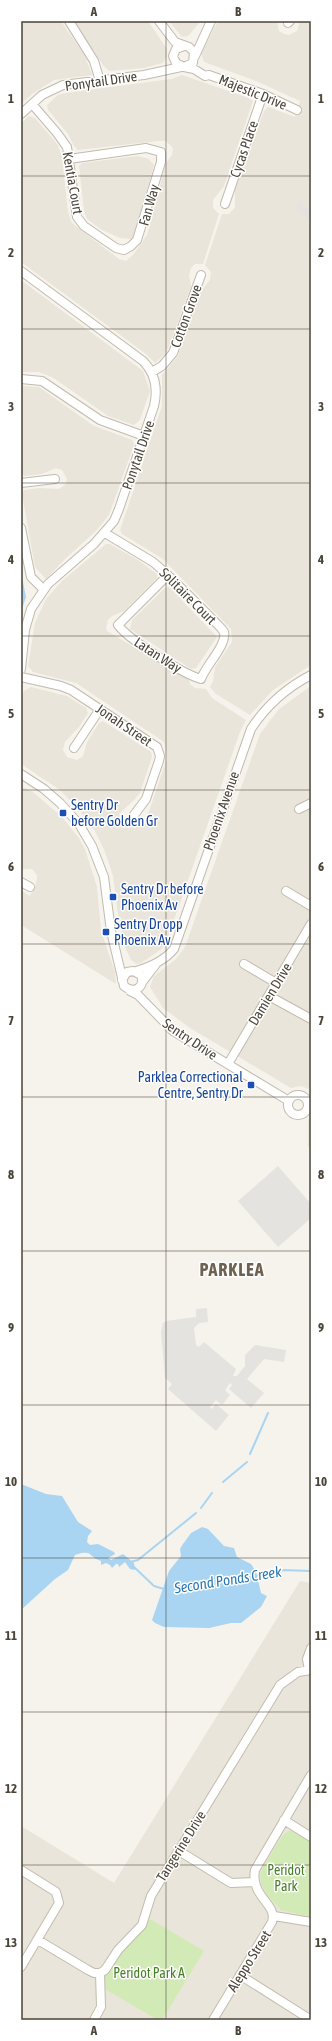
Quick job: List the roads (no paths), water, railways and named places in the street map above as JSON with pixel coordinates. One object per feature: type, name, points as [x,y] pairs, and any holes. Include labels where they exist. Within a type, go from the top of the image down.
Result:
[{"type":"street","points":[[69,21],[94,62],[100,80]]},
{"type":"street","points":[[159,21],[168,36],[175,42],[192,49],[195,57]]},
{"type":"street","points":[[168,36],[176,63],[183,67],[190,65],[211,21]]},
{"type":"street","points":[[164,69],[178,47],[185,46],[203,37]]},
{"type":"street","name":"Majestic Drive","points":[[195,57],[209,75]]},
{"type":"street","name":"Ponytail Drive","points":[[21,114],[49,91],[63,85],[144,75],[164,69],[183,67]]},
{"type":"street","name":"Majestic Drive","points":[[183,67],[194,69],[205,76],[209,75],[262,94],[298,110]]},
{"type":"street","name":"Cycas Place","points":[[225,204],[262,94]]},
{"type":"street","name":"Kentia Court","points":[[32,104],[61,137],[67,147],[77,217],[84,226],[110,245],[124,250]]},
{"type":"street","name":"Fan Way","points":[[69,159],[146,148],[161,152],[161,162],[140,235],[134,244],[124,250]]},
{"type":"street","points":[[21,271],[143,361],[152,372]]},
{"type":"street","name":"Cotton Grove","points":[[152,372],[162,366],[173,353],[201,275]]},
{"type":"street","name":"Ponytail Drive","points":[[21,669],[29,616],[43,589],[105,533],[119,509],[156,398],[156,386],[152,372]]},
{"type":"street","points":[[21,379],[42,381],[100,420],[144,436]]},
{"type":"street","points":[[21,483],[55,479]]},
{"type":"street","points":[[21,528],[31,577],[43,589]]},
{"type":"street","name":"Solitaire Court","points":[[105,533],[148,558],[224,632],[222,644],[207,665],[201,679]]},
{"type":"street","name":"Latan Way","points":[[168,576],[118,625],[133,639],[188,674],[201,679]]},
{"type":"street","name":"Phoenix Avenue","points":[[142,983],[156,964],[169,954],[175,946],[251,729],[266,709],[282,694],[311,675]]},
{"type":"street","name":"Jonah Street","points":[[21,677],[67,688],[153,743],[159,751],[159,761],[146,799],[134,815]]},
{"type":"street","points":[[74,748],[100,709]]},
{"type":"street","points":[[21,774],[44,789],[60,803],[79,824],[90,842],[104,877],[110,924],[122,980],[124,986],[128,990],[134,990],[142,983],[141,975],[134,971],[116,950]]},
{"type":"street","points":[[299,809],[311,803]]},
{"type":"street","points":[[286,892],[311,906]]},
{"type":"street","name":"Damien Drive","points":[[228,1064],[311,924]]},
{"type":"street","name":"Phoenix Avenue","points":[[134,971],[151,964],[156,964]]},
{"type":"street","points":[[244,964],[276,983]]},
{"type":"street","points":[[122,980],[125,974],[134,971]]},
{"type":"street","name":"Sentry Drive","points":[[142,983],[145,995],[153,1012]]},
{"type":"street","name":"Sentry Drive","points":[[128,990],[138,995],[173,1031],[289,1101]]},
{"type":"street","points":[[269,996],[311,1019]]},
{"type":"street","points":[[301,1095],[307,1100],[310,1107],[301,1114],[294,1114],[289,1108],[289,1101],[293,1096],[301,1095]]},
{"type":"street","points":[[310,1670],[307,1659],[311,1648]]},
{"type":"street","name":"Tangerine Drive","points":[[100,1973],[110,1964],[125,1941],[142,1925],[148,1902],[280,1685],[298,1672],[310,1670]]},
{"type":"street","points":[[179,1851],[231,1883],[255,1882],[254,1875],[258,1863],[311,1775]]},
{"type":"street","points":[[284,1820],[311,1836]]},
{"type":"street","points":[[21,1870],[51,1889],[58,1897],[57,1908],[21,1967]]},
{"type":"street","name":"Aleppo Street","points":[[213,2020],[271,1925],[274,1916],[272,1910],[260,1896],[255,1882]]},
{"type":"street","points":[[274,1916],[311,1922]]},
{"type":"street","points":[[38,1940],[88,1970],[94,1973],[100,1973],[100,2007],[94,2020]]},
{"type":"street","points":[[240,1975],[311,2020]]},
{"type":"water","points":[[21,572],[26,597],[21,612]]},
{"type":"water","points":[[21,1484],[46,1494],[62,1496],[78,1522],[92,1531],[88,1536],[87,1542],[90,1545],[98,1544],[114,1552],[115,1554],[108,1558],[111,1560],[123,1554],[134,1563],[135,1570],[130,1569],[125,1562],[119,1567],[118,1564],[116,1564],[112,1568],[106,1563],[101,1565],[101,1561],[88,1553],[75,1555],[68,1570],[55,1579],[21,1610]]},
{"type":"water","points":[[202,1527],[208,1529],[224,1546],[234,1548],[237,1557],[251,1564],[256,1572],[261,1593],[267,1596],[261,1607],[241,1623],[231,1623],[209,1628],[164,1627],[152,1620],[169,1571],[181,1556],[180,1549],[191,1533]]},
{"type":"waterway","points":[[250,1454],[268,1413]]},
{"type":"waterway","points":[[223,1482],[247,1462]]},
{"type":"waterway","points":[[201,1508],[212,1493]]},
{"type":"waterway","points":[[130,1562],[138,1560],[196,1513]]},
{"type":"waterway","name":"Second Ponds Creek","points":[[133,1566],[154,1586],[164,1589]]},
{"type":"waterway","name":"Second Ponds Creek","points":[[255,1576],[282,1570],[311,1571]]},
{"type":"place","name":"Sentry Dr before Golden Gr","points":[[63,813]]},
{"type":"place","name":"Sentry Dr before Phoenix Av","points":[[113,897]]},
{"type":"place","name":"Sentry Dr opp Phoenix Av","points":[[106,932]]},
{"type":"place","name":"Parklea Correctional Centre, Sentry Dr","points":[[251,1085]]},
{"type":"district","name":"PARKLEA","points":[[232,1270]]},
{"type":"park label","name":"Peridot Park","points":[[286,1878]]},
{"type":"park label","name":"Peridot Park A","points":[[149,1973]]}]
